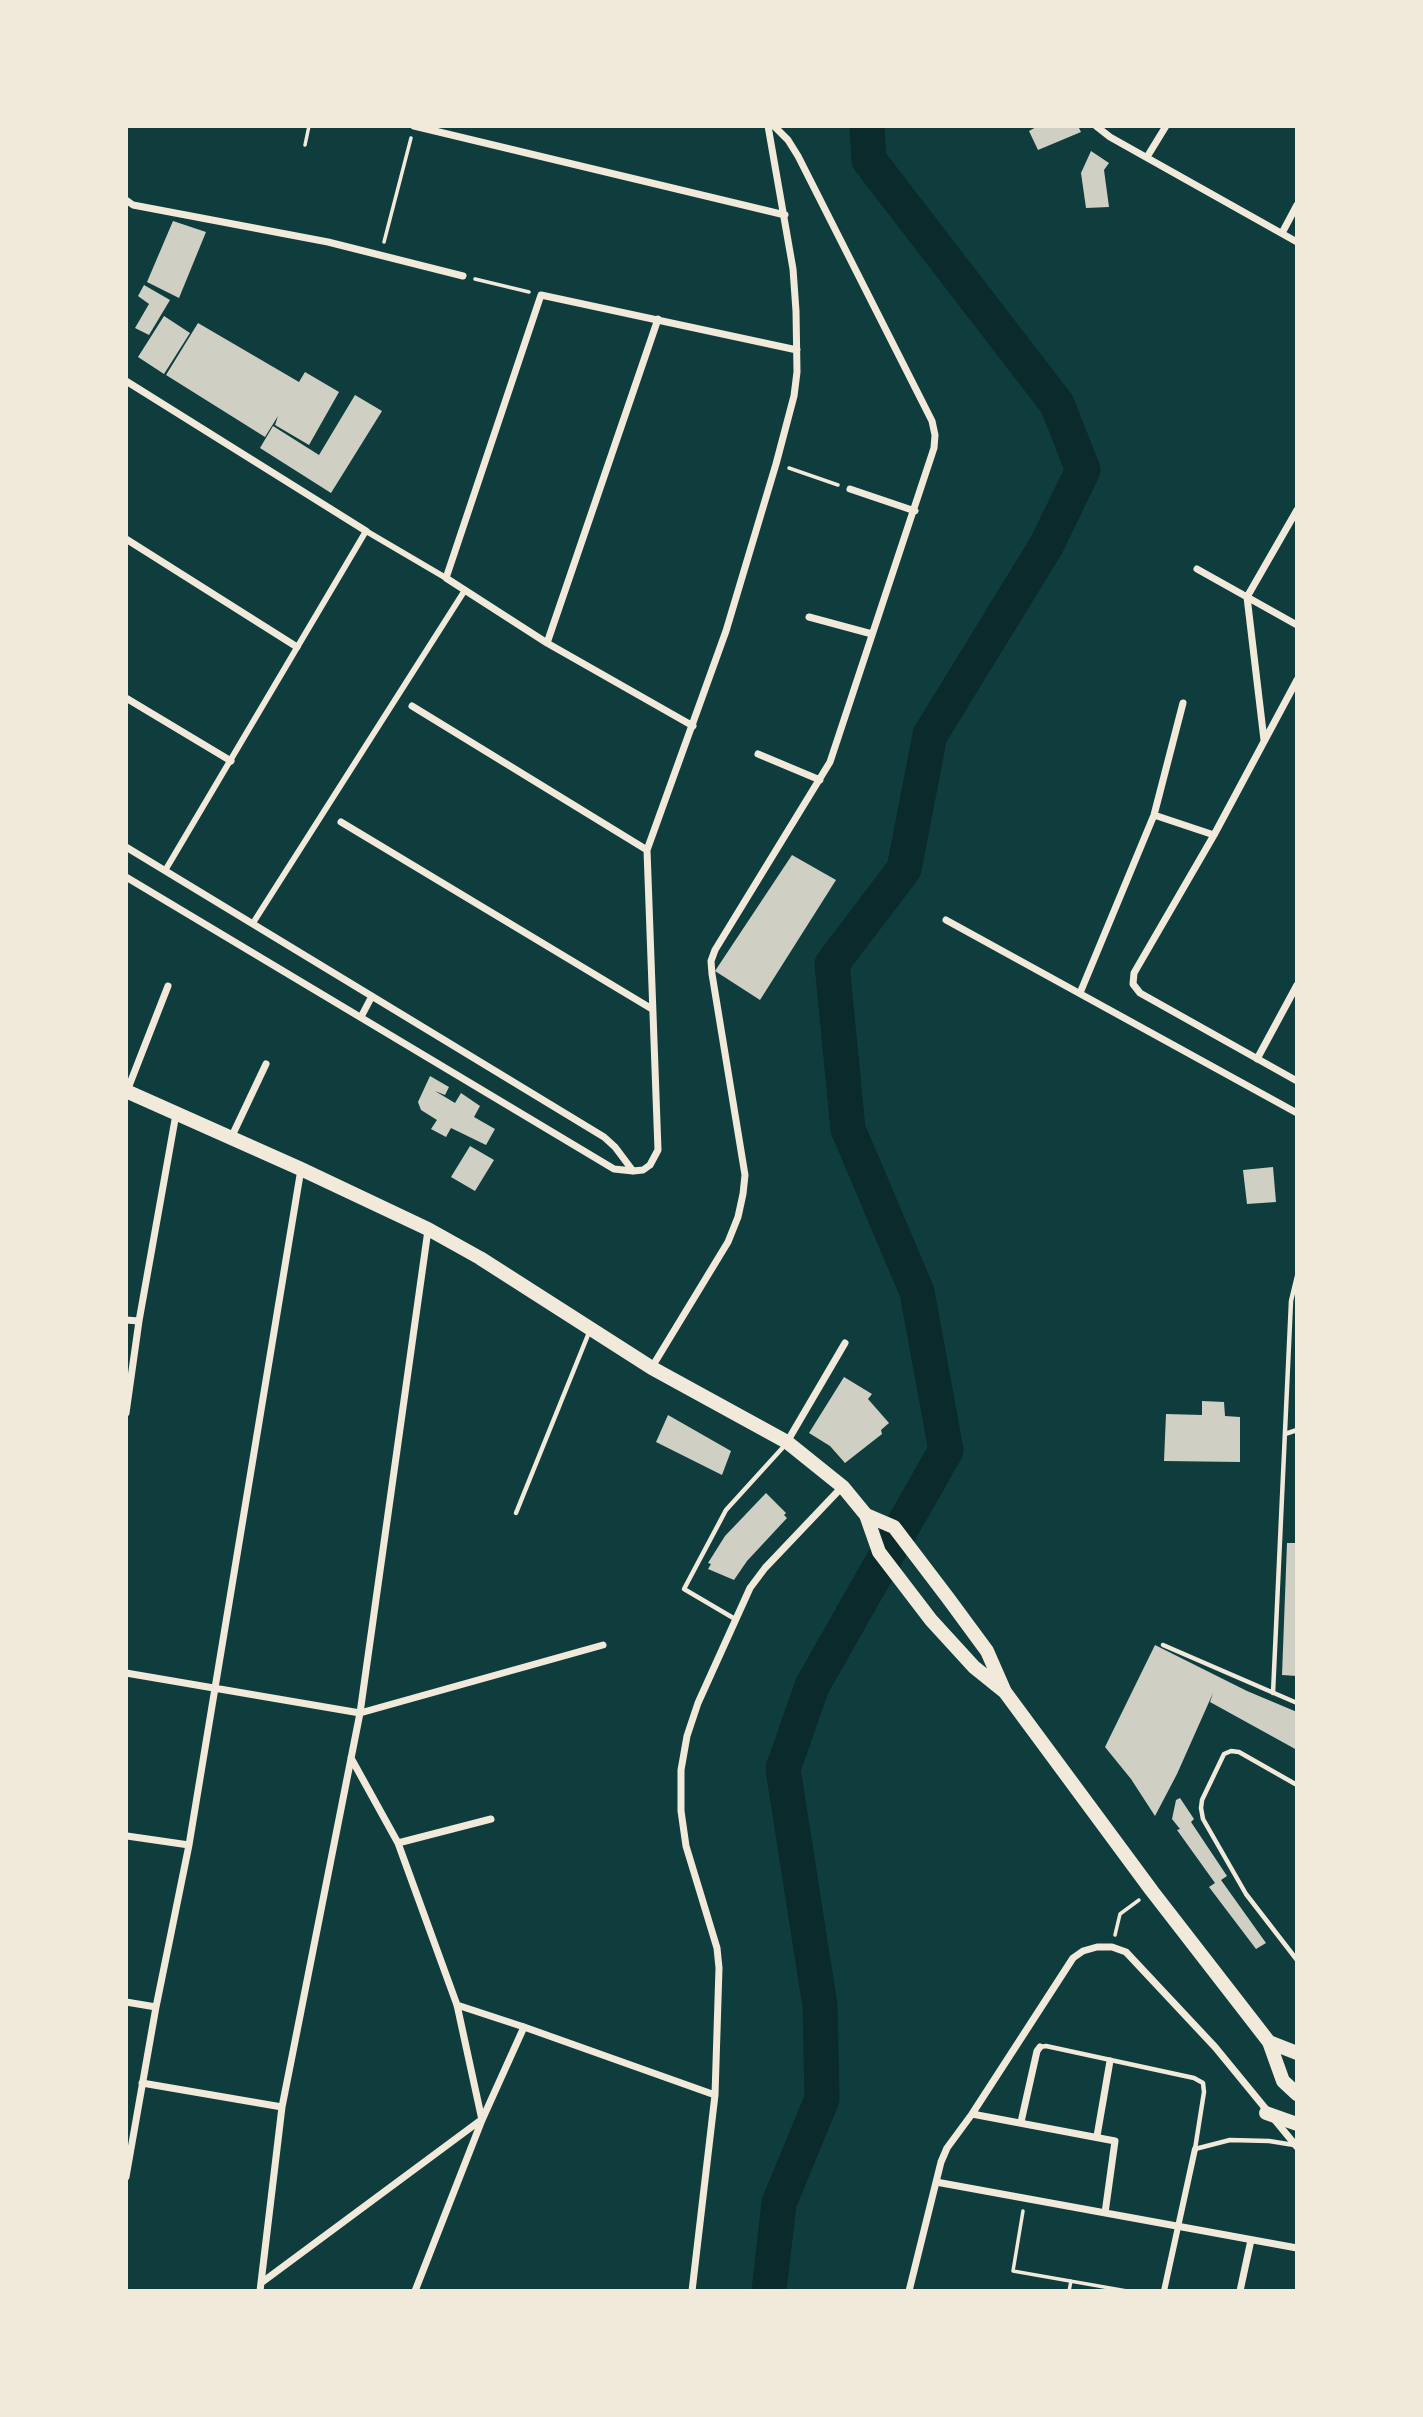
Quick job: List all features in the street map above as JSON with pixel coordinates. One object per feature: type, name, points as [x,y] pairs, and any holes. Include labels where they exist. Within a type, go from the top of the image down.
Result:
[{"type":"main road","points":[[126,1091],[302,1169],[428,1229],[480,1258],[652,1368],[787,1442],[843,1487],[866,1515],[879,1552],[931,1620],[974,1667],[1006,1692]]},
{"type":"main road","points":[[866,1515],[894,1527],[948,1598],[987,1651],[1006,1692],[1152,1891],[1269,2042],[1283,2081],[1297,2094]]},
{"type":"main road","points":[[1269,2042],[1297,2053]]},
{"type":"main road","points":[[1266,2113],[1297,2124]]},
{"type":"street","points":[[414,126],[785,215]]},
{"type":"street","points":[[126,877],[614,1169],[643,1170],[650,1165],[658,1150],[648,850],[726,631],[794,396],[797,350],[793,270],[768,126]]},
{"type":"street","points":[[652,1368],[728,1242],[743,1194],[745,1175],[712,961],[715,950],[830,762],[934,448],[932,421],[798,156],[788,140],[774,126]]},
{"type":"street","points":[[1096,126],[1110,137],[1297,242]]},
{"type":"street","points":[[1147,158],[1166,126]]},
{"type":"street","points":[[128,204],[328,242],[463,276]]},
{"type":"street","points":[[1282,233],[1297,205]]},
{"type":"street","points":[[446,578],[541,295],[797,350]]},
{"type":"street","points":[[547,643],[658,319]]},
{"type":"street","points":[[126,380],[547,643],[693,726]]},
{"type":"street","points":[[850,489],[915,511]]},
{"type":"street","points":[[1264,740],[1247,597],[1297,510]]},
{"type":"street","points":[[166,869],[366,531]]},
{"type":"street","points":[[126,539],[296,647]]},
{"type":"street","points":[[1197,569],[1297,625]]},
{"type":"street","points":[[253,923],[465,590]]},
{"type":"street","points":[[809,617],[872,634]]},
{"type":"street","points":[[1297,680],[1214,835],[1134,973],[1133,984],[1140,993],[1297,1081]]},
{"type":"street","points":[[126,698],[231,761]]},
{"type":"street","points":[[1080,993],[1154,816],[1183,703]]},
{"type":"street","points":[[412,706],[648,850]]},
{"type":"street","points":[[758,754],[820,780]]},
{"type":"street","points":[[1154,816],[1214,835]]},
{"type":"street","points":[[341,822],[652,1009]]},
{"type":"street","points":[[126,847],[604,1136],[633,1171]]},
{"type":"street","points":[[946,920],[1297,1113]]},
{"type":"street","points":[[1257,1059],[1297,985]]},
{"type":"street","points":[[126,1091],[169,986]]},
{"type":"street","points":[[360,1017],[372,996]]},
{"type":"street","points":[[231,1139],[266,1064]]},
{"type":"street","points":[[126,1413],[139,1321],[176,1114]]},
{"type":"street","points":[[126,2177],[156,2007],[189,1845],[302,1169]]},
{"type":"street","points":[[261,2287],[282,2107],[360,1713],[428,1229]]},
{"type":"street","points":[[126,1320],[139,1321]]},
{"type":"street","points":[[787,1442],[845,1343]]},
{"type":"street","points":[[692,2291],[716,2095],[719,1958],[686,1846],[681,1811],[681,1770],[687,1736],[698,1703],[750,1588],[765,1568],[843,1487]]},
{"type":"street","points":[[126,1673],[360,1713],[603,1645]]},
{"type":"street","points":[[351,1758],[398,1843],[457,2005],[482,2120]]},
{"type":"street","points":[[398,1843],[491,1819]]},
{"type":"street","points":[[127,1836],[189,1845]]},
{"type":"street","points":[[909,2291],[947,2148],[1073,1958],[1083,1951],[1112,1947],[1126,1952],[1206,2038],[1296,2146]]},
{"type":"street","points":[[126,2002],[156,2007]]},
{"type":"street","points":[[457,2005],[524,2026],[716,2095]]},
{"type":"street","points":[[415,2291],[482,2120],[524,2026]]},
{"type":"street","points":[[1021,2122],[1040,2047]]},
{"type":"street","points":[[1097,2136],[1110,2061]]},
{"type":"street","points":[[142,2083],[282,2107]]},
{"type":"street","points":[[972,2114],[1115,2141],[1105,2213]]},
{"type":"street","points":[[261,2287],[482,2120]]},
{"type":"street","points":[[1164,2291],[1195,2149]]},
{"type":"street","points":[[936,2182],[1297,2248]]},
{"type":"street","points":[[1240,2291],[1251,2239]]},
{"type":"lane","points":[[1273,1693],[1292,1289],[1297,1276]]},
{"type":"lane","points":[[516,1513],[590,1329]]},
{"type":"lane","points":[[1285,1434],[1297,1430]]},
{"type":"lane","points":[[735,1619],[684,1589],[726,1510],[787,1442]]},
{"type":"lane","points":[[1163,1645],[1297,1703]]},
{"type":"lane","points":[[1297,1785],[1238,1752],[1231,1751],[1224,1754],[1202,1800],[1201,1808],[1203,1819],[1246,1895],[1297,1960]]},
{"type":"lane","points":[[1040,2047],[1046,2046],[1194,2078],[1203,2083],[1195,2149],[1230,2140],[1269,2141],[1296,2146]]},
{"type":"path","points":[[305,145],[309,126]]},
{"type":"path","points":[[381,256],[414,126]]},
{"type":"path","points":[[463,276],[541,295]]},
{"type":"path","points":[[776,464],[850,489]]},
{"type":"path","points":[[1112,1947],[1120,1914],[1152,1891]]},
{"type":"path","points":[[1025,2198],[1013,2271],[1127,2291]]},
{"type":"path","points":[[1069,2291],[1071,2281]]},
{"type":"building","points":[[1038,126],[1078,126],[1081,132],[1038,150],[1029,131]]},
{"type":"building","points":[[1091,151],[1109,163],[1104,170],[1109,207],[1086,208],[1081,173]]},
{"type":"building","points":[[173,221],[206,232],[179,298],[147,282]]},
{"type":"building","points":[[144,285],[170,300],[149,335],[135,328],[149,304],[138,296]]},
{"type":"building","points":[[164,316],[190,333],[164,374],[138,357]]},
{"type":"building","points":[[198,323],[299,382],[305,372],[339,392],[309,445],[275,425],[278,416],[265,437],[166,375]]},
{"type":"building","points":[[355,395],[382,411],[331,493],[260,448],[273,426],[319,455]]},
{"type":"building","points":[[792,855],[836,880],[760,1000],[715,971]]},
{"type":"building","points":[[430,1076],[449,1087],[445,1095],[435,1091],[455,1103],[461,1093],[480,1106],[474,1117],[495,1129],[486,1145],[451,1128],[446,1137],[431,1129],[437,1120],[421,1110],[418,1102]]},
{"type":"building","points":[[470,1146],[494,1160],[475,1191],[451,1177]]},
{"type":"building","points":[[1273,1167],[1276,1202],[1247,1204],[1243,1170]]},
{"type":"building","points":[[844,1377],[872,1394],[868,1399],[889,1423],[881,1430],[882,1434],[845,1463],[830,1446],[809,1433]]},
{"type":"building","points":[[1202,1401],[1224,1402],[1225,1416],[1240,1417],[1240,1462],[1164,1461],[1166,1414],[1202,1415]]},
{"type":"building","points":[[668,1415],[731,1451],[722,1475],[656,1442]]},
{"type":"building","points":[[766,1493],[786,1513],[784,1515],[787,1518],[747,1561],[734,1580],[708,1569],[711,1564],[708,1563],[725,1536]]},
{"type":"building","points":[[1287,1543],[1297,1543],[1297,1676],[1282,1675]]},
{"type":"building","points":[[1155,1645],[1247,1691],[1297,1712],[1297,1750],[1210,1702],[1213,1693],[1155,1816],[1131,1779],[1105,1747]]},
{"type":"building","points":[[1180,1798],[1194,1819],[1191,1822],[1227,1876],[1221,1880],[1266,1943],[1256,1949],[1209,1887],[1215,1883],[1177,1830],[1180,1829],[1172,1819],[1176,1800]]},
{"type":"waterway","points":[[769,2291],[779,2203],[822,2099],[820,2006],[783,1769],[812,1686],[946,1450],[917,1292],[848,1129],[832,964],[904,869],[930,735],[1046,546],[1083,470],[1057,404],[869,160],[867,126]]}]
